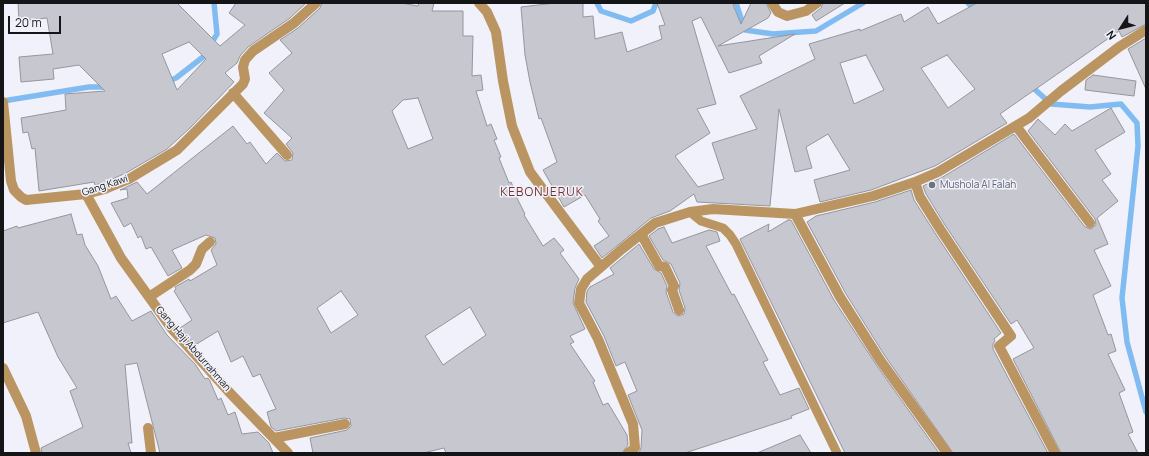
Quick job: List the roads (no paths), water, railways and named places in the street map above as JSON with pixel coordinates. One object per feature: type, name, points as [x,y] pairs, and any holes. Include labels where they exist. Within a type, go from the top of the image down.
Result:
[{"type":"street","name":"Gang Kawi","points":[[3,102],[5,117],[6,168],[14,190],[26,200],[86,194],[129,179],[177,150],[243,84],[246,79],[243,67],[245,60],[253,51],[294,23],[316,3]]},
{"type":"street","points":[[479,3],[487,12],[496,32],[503,81],[512,126],[530,172],[601,267]]},
{"type":"street","points":[[772,3],[778,12],[787,16],[806,11],[817,3]]},
{"type":"street","points":[[628,453],[635,448],[633,424],[598,339],[579,303],[580,290],[587,279],[641,234],[655,223],[690,212],[713,209],[795,214],[873,196],[916,182],[938,172],[1016,126],[1119,47],[1146,30]]},
{"type":"street","points":[[233,93],[287,155]]},
{"type":"street","points":[[1016,126],[1090,223]]},
{"type":"street","points":[[916,182],[920,197],[1011,336],[999,346],[1055,453]]},
{"type":"street","name":"Gang Haji Abdurrahman","points":[[86,194],[121,258],[172,329],[288,453]]},
{"type":"street","points":[[795,214],[840,297],[880,360],[947,453]]},
{"type":"street","points":[[641,234],[659,266],[665,267],[674,286],[672,290],[679,310]]},
{"type":"street","points":[[149,297],[190,270],[196,264],[202,249],[210,242]]},
{"type":"street","points":[[3,368],[26,416],[36,453]]},
{"type":"street","points":[[274,438],[346,424]]},
{"type":"street","points":[[148,428],[151,453]]},
{"type":"lane","points":[[690,212],[701,221],[723,228],[733,240],[837,453]]},
{"type":"waterway","points":[[166,82],[176,78],[203,57],[217,34],[214,3]]},
{"type":"waterway","points":[[597,3],[601,11],[631,21],[653,11],[656,3]]},
{"type":"waterway","points":[[736,3],[745,30],[773,34],[816,31],[863,3]]},
{"type":"waterway","points":[[968,3],[976,11]]},
{"type":"waterway","points":[[1030,85],[1051,104],[1090,107],[1121,104],[1137,123],[1138,146],[1122,298],[1127,342],[1146,412]]},
{"type":"waterway","points":[[3,101],[89,87],[108,87]]},
{"type":"place","name":"Mushola Al Falah","points":[[932,185]]},
{"type":"district","name":"KEBONJERUK","points":[[542,193]]}]
